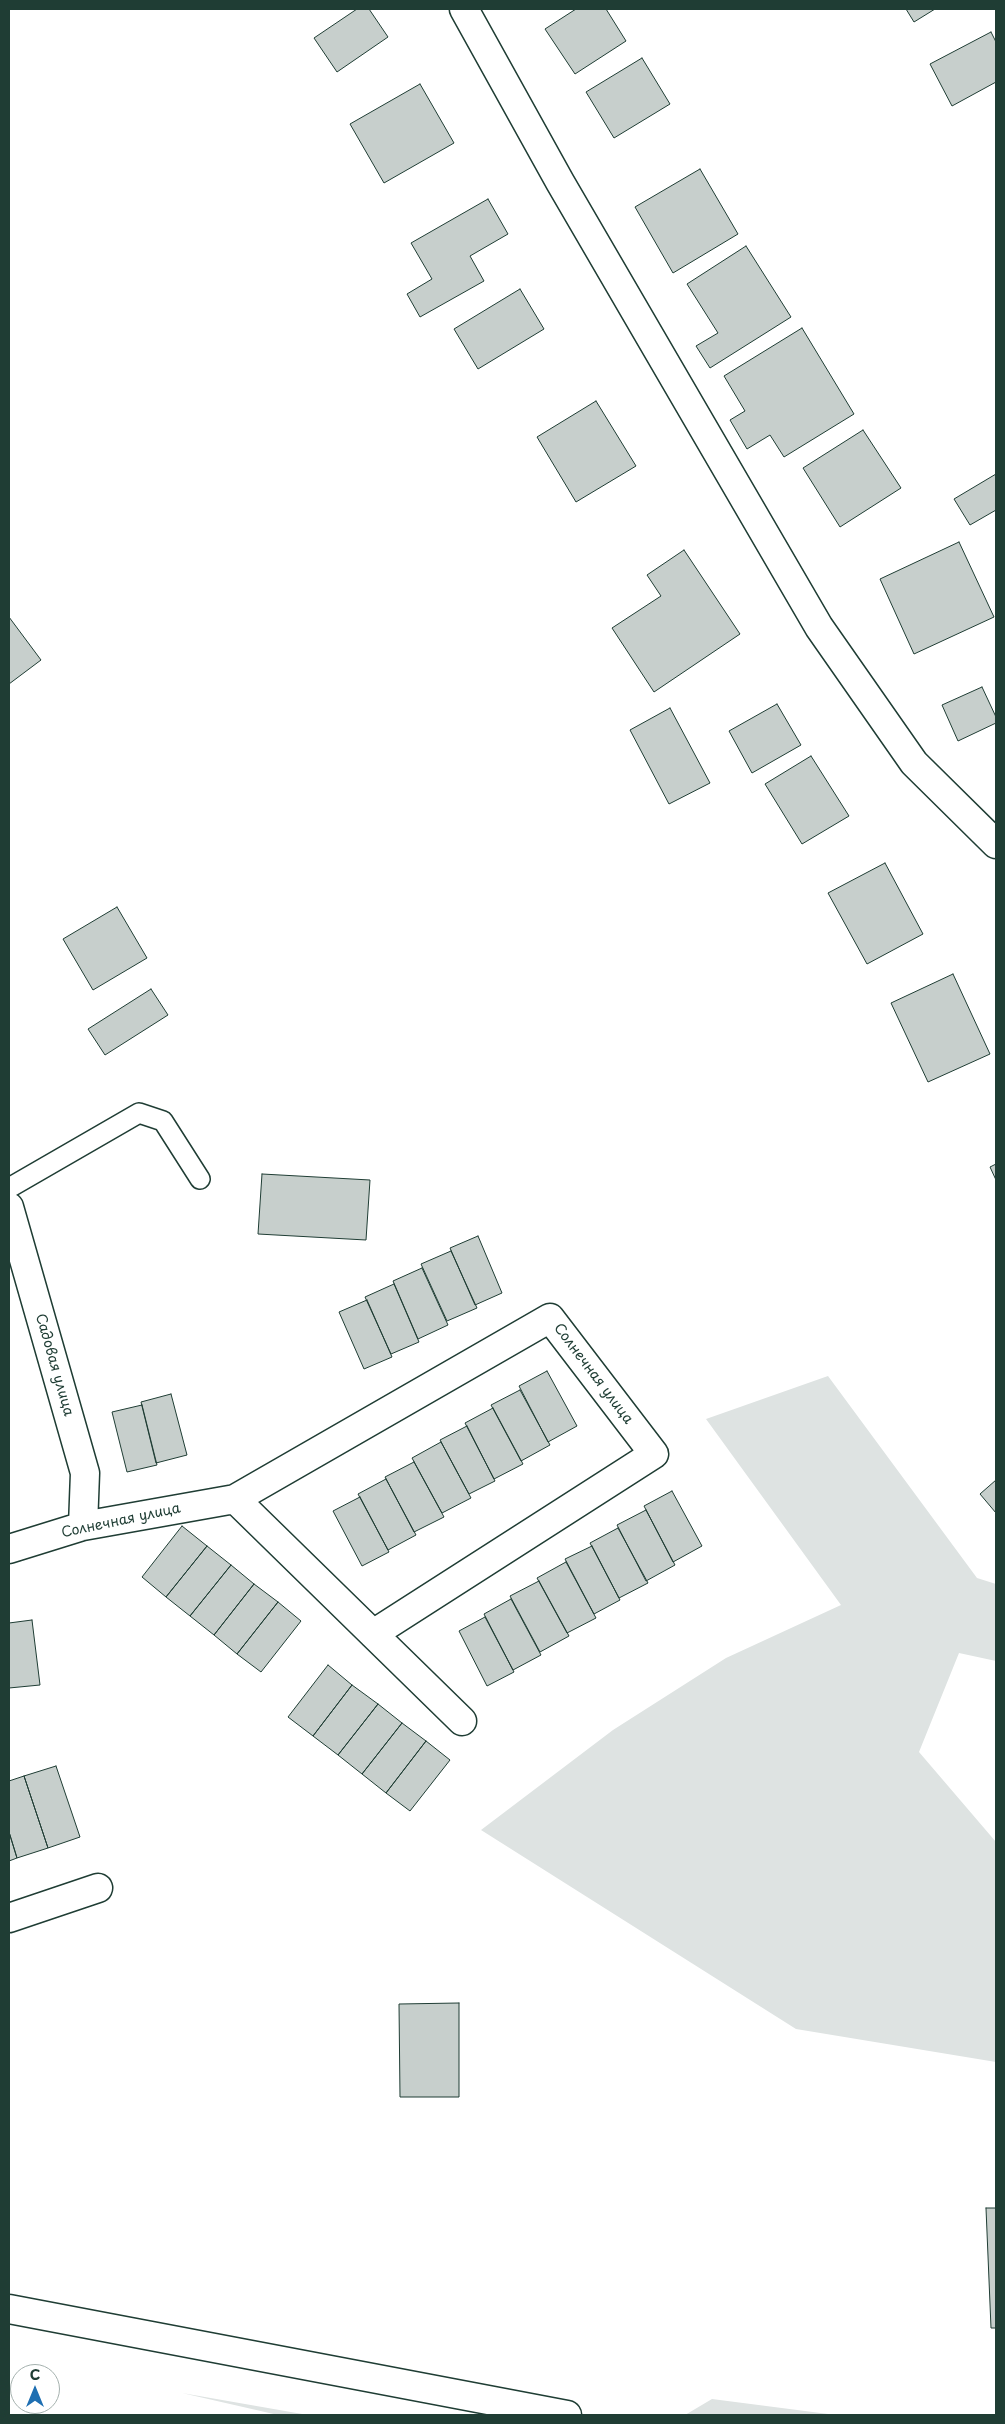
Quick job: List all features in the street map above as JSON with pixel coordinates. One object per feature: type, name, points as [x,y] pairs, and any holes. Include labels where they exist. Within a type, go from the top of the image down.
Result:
[{"type":"street","points":[[464,9],[560,182],[818,627],[914,763],[996,844]]},
{"type":"street","name":"Садовая улица","points":[[9,1207],[85,1473],[83,1526]]},
{"type":"street","name":"Солнечная улица","points":[[9,1549],[83,1526],[235,1499],[550,1318],[654,1454],[373,1634]]},
{"type":"street","points":[[235,1499],[462,1721]]},
{"type":"street","points":[[9,1918],[98,1888]]},
{"type":"street","points":[[9,2310],[567,2415]]},
{"type":"lane","points":[[9,1188],[139,1113],[163,1121],[200,1180]]},
{"type":"shaded area","points":[[828,1376],[977,1578],[996,1584],[996,1661],[959,1653],[919,1752],[996,1842],[996,2062],[796,2029],[481,1830],[613,1730],[726,1658],[841,1605],[706,1419]]},
{"type":"shaded area","points":[[182,2393],[308,2415],[278,2415]]},
{"type":"shaded area","points":[[712,2399],[836,2415],[685,2415]]},
{"type":"building","points":[[357,9],[369,9],[388,37],[337,72],[314,38]]},
{"type":"building","points":[[576,9],[606,9],[626,41],[575,74],[545,29]]},
{"type":"building","points":[[906,9],[935,9],[914,22]]},
{"type":"building","points":[[991,32],[996,42],[996,82],[952,106],[930,64]]},
{"type":"building","points":[[642,58],[670,104],[614,138],[586,92]]},
{"type":"building","points":[[420,84],[454,143],[384,183],[350,124]]},
{"type":"building","points":[[700,169],[738,234],[673,273],[635,207]]},
{"type":"building","points":[[488,199],[508,234],[470,256],[484,281],[420,317],[407,294],[432,279],[411,243]]},
{"type":"building","points":[[746,246],[791,317],[710,368],[696,346],[718,333],[687,284]]},
{"type":"building","points":[[520,289],[544,329],[478,369],[454,329]]},
{"type":"building","points":[[802,328],[854,414],[784,457],[770,435],[747,449],[730,420],[745,411],[724,376]]},
{"type":"building","points":[[596,401],[636,466],[576,502],[537,437]]},
{"type":"building","points":[[863,430],[901,488],[840,527],[803,468]]},
{"type":"building","points":[[996,474],[996,510],[970,525],[954,499]]},
{"type":"building","points":[[959,542],[994,617],[914,654],[880,579]]},
{"type":"building","points":[[684,550],[740,634],[654,692],[612,628],[661,596],[647,575]]},
{"type":"building","points":[[9,617],[41,660],[9,684]]},
{"type":"building","points":[[982,687],[996,717],[996,723],[958,741],[942,705]]},
{"type":"building","points":[[777,704],[801,745],[752,773],[729,731]]},
{"type":"building","points":[[670,708],[710,783],[669,804],[630,730]]},
{"type":"building","points":[[811,756],[849,816],[802,844],[765,784]]},
{"type":"building","points":[[885,863],[923,934],[867,964],[828,893]]},
{"type":"building","points":[[117,907],[147,958],[93,990],[63,939]]},
{"type":"building","points":[[953,974],[990,1054],[928,1082],[891,1003]]},
{"type":"building","points":[[151,989],[168,1015],[105,1055],[88,1029]]},
{"type":"building","points":[[996,1164],[996,1180],[990,1167]]},
{"type":"building","points":[[262,1174],[370,1180],[366,1240],[258,1234]]},
{"type":"building","points":[[478,1236],[502,1293],[475,1305],[450,1248]]},
{"type":"building","points":[[451,1251],[477,1308],[447,1321],[421,1264]]},
{"type":"building","points":[[422,1268],[448,1325],[418,1339],[393,1281]]},
{"type":"building","points":[[394,1284],[419,1342],[391,1354],[365,1297]]},
{"type":"building","points":[[367,1300],[392,1357],[364,1369],[339,1312]]},
{"type":"building","points":[[547,1371],[577,1426],[548,1442],[519,1386]]},
{"type":"building","points":[[520,1390],[550,1445],[521,1461],[491,1405]]},
{"type":"building","points":[[171,1394],[187,1455],[156,1463],[141,1402]]},
{"type":"building","points":[[142,1405],[157,1465],[127,1472],[112,1412]]},
{"type":"building","points":[[493,1408],[523,1464],[494,1479],[465,1423]]},
{"type":"building","points":[[467,1426],[495,1481],[469,1494],[440,1440]]},
{"type":"building","points":[[441,1442],[471,1498],[442,1513],[412,1458]]},
{"type":"building","points":[[414,1462],[444,1517],[414,1532],[385,1477]]},
{"type":"building","points":[[386,1479],[416,1535],[388,1550],[358,1494]]},
{"type":"building","points":[[996,1480],[996,1513],[980,1494]]},
{"type":"building","points":[[672,1491],[702,1546],[673,1562],[644,1506]]},
{"type":"building","points":[[360,1497],[389,1552],[362,1566],[333,1511]]},
{"type":"building","points":[[646,1510],[675,1565],[646,1581],[617,1525]]},
{"type":"building","points":[[182,1526],[207,1546],[166,1597],[142,1577]]},
{"type":"building","points":[[618,1528],[648,1583],[619,1598],[590,1543]]},
{"type":"building","points":[[207,1546],[231,1565],[190,1616],[166,1597]]},
{"type":"building","points":[[592,1546],[620,1600],[594,1614],[565,1559]]},
{"type":"building","points":[[566,1562],[596,1618],[567,1633],[537,1578]]},
{"type":"building","points":[[231,1565],[254,1584],[214,1635],[190,1616]]},
{"type":"building","points":[[539,1581],[569,1636],[540,1652],[510,1596]]},
{"type":"building","points":[[254,1584],[278,1602],[237,1654],[214,1635]]},
{"type":"building","points":[[511,1599],[541,1655],[513,1670],[484,1614]]},
{"type":"building","points":[[278,1602],[301,1621],[261,1672],[237,1654]]},
{"type":"building","points":[[485,1617],[514,1672],[487,1686],[459,1631]]},
{"type":"building","points":[[32,1620],[40,1685],[9,1688],[9,1623]]},
{"type":"building","points":[[328,1665],[352,1685],[313,1736],[288,1717]]},
{"type":"building","points":[[352,1685],[378,1704],[338,1755],[313,1736]]},
{"type":"building","points":[[378,1704],[402,1723],[362,1774],[338,1755]]},
{"type":"building","points":[[402,1723],[426,1741],[386,1793],[362,1774]]},
{"type":"building","points":[[426,1741],[450,1760],[410,1811],[386,1793]]},
{"type":"building","points":[[56,1766],[80,1837],[48,1848],[24,1776]]},
{"type":"building","points":[[24,1776],[48,1848],[17,1858],[9,1832],[9,1781]]},
{"type":"building","points":[[9,1832],[17,1858],[9,1861]]},
{"type":"building","points":[[459,2003],[459,2097],[400,2097],[399,2004]]},
{"type":"building","points":[[986,2208],[996,2208],[996,2328],[991,2328]]}]
